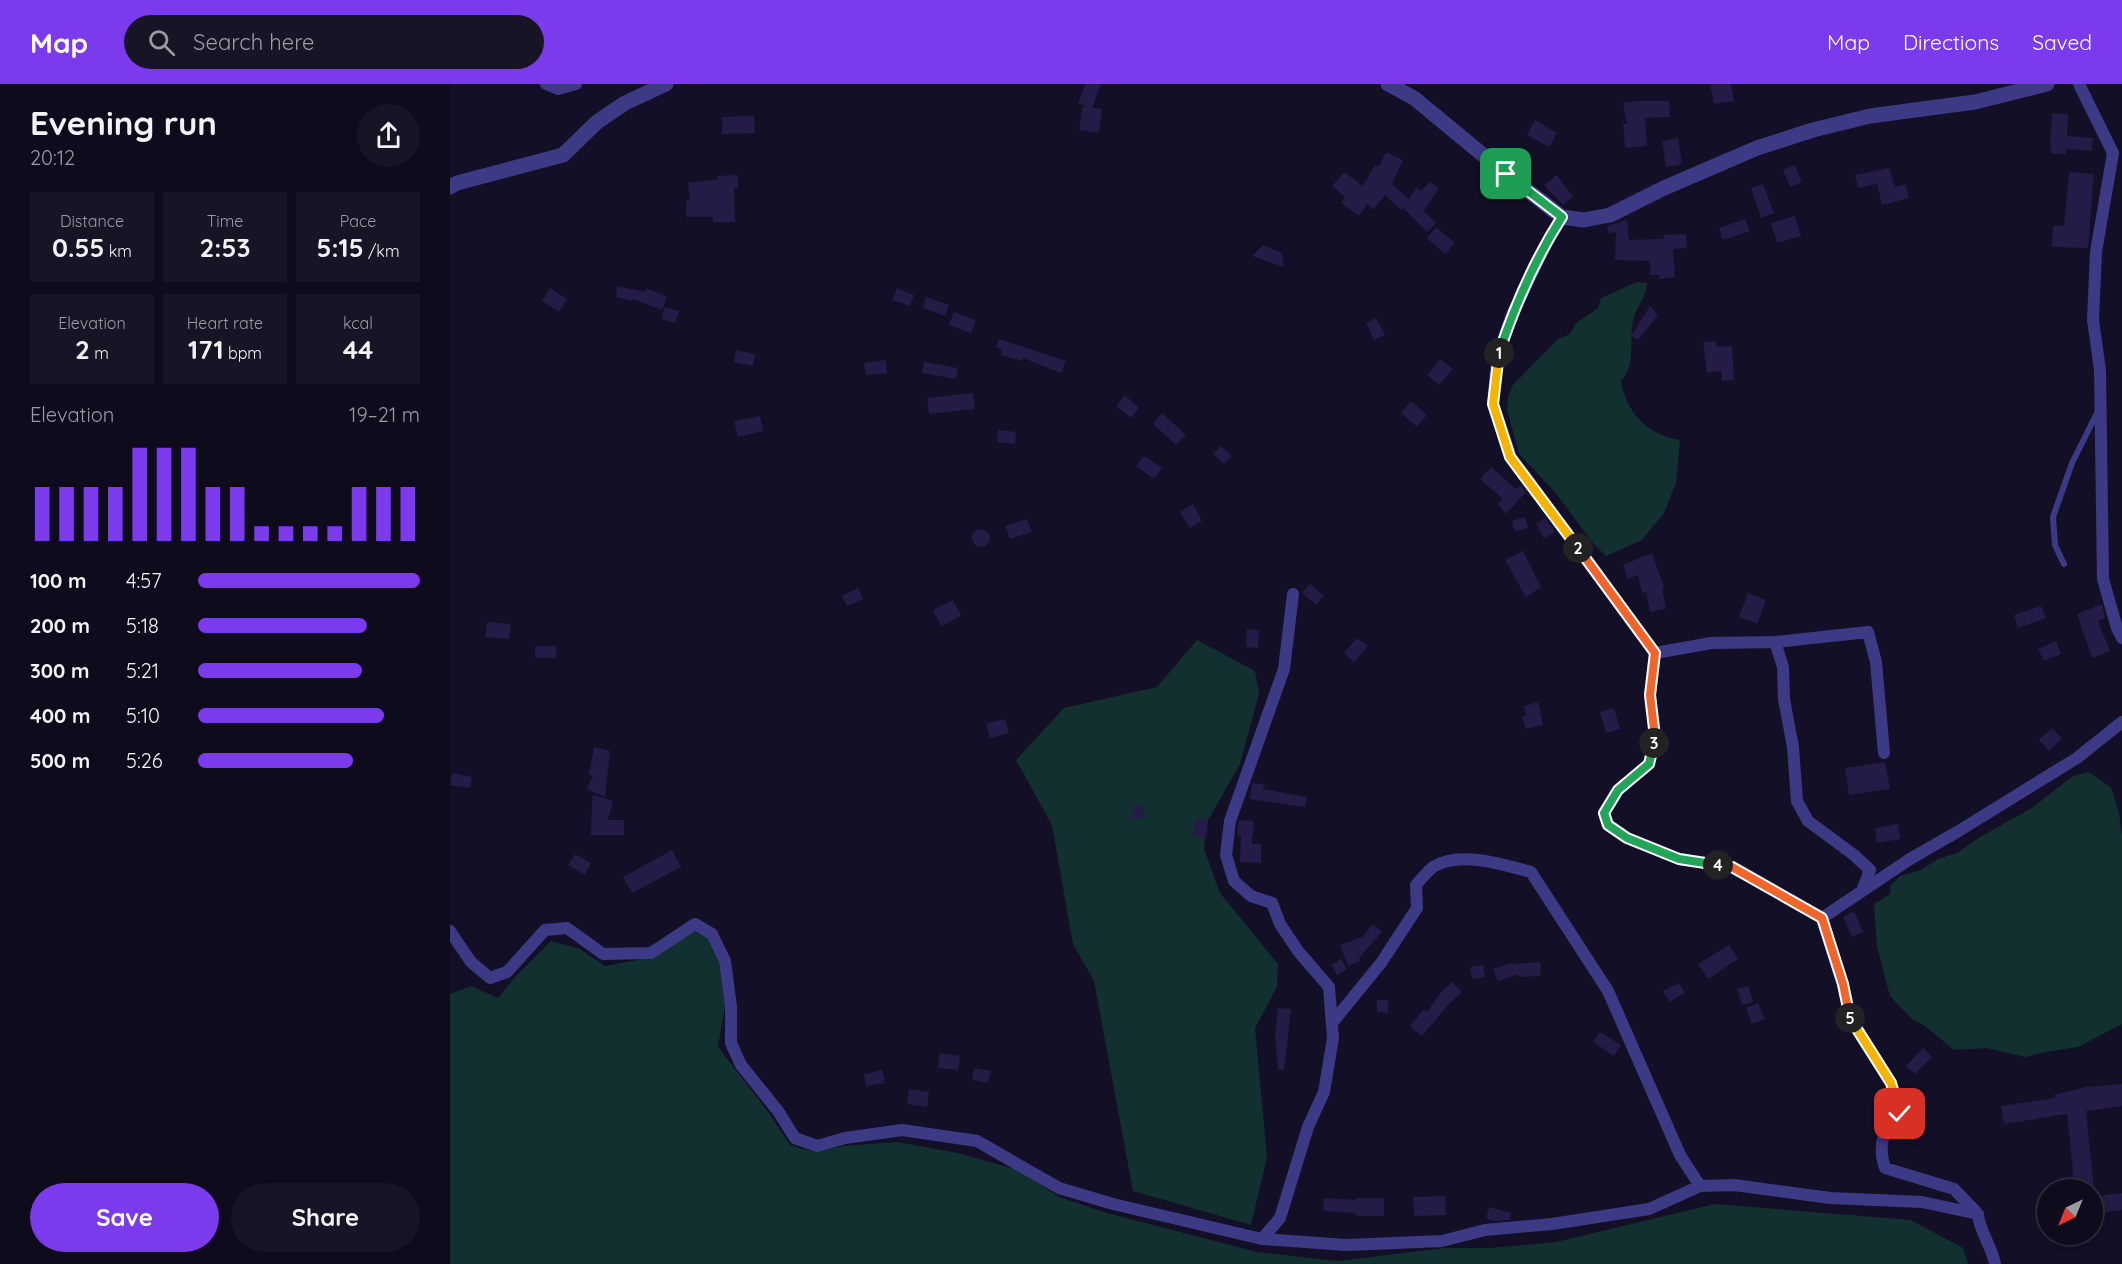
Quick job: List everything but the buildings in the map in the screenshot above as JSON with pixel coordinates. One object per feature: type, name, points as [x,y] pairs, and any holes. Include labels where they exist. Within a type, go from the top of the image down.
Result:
[{"type":"street","points":[[546,84],[558,89],[576,84]]},
{"type":"street","points":[[450,187],[456,183],[563,155],[597,122],[625,104],[666,84]]},
{"type":"street","points":[[1388,84],[1414,98],[1562,217],[1584,220],[1610,215],[1664,188],[1757,148],[1813,130],[1870,116],[1975,102],[2047,84]]},
{"type":"street","points":[[2079,84],[2113,153],[2096,252],[2094,320],[2100,370],[2103,579],[2116,628],[2122,638]]},
{"type":"street","points":[[1562,217],[1547,242],[1511,316],[1497,360],[1493,404],[1510,457],[1655,653],[1650,695],[1655,737],[1649,764],[1618,790],[1604,813],[1608,825],[1627,838],[1679,859],[1732,867],[1822,918],[1843,984],[1851,1020],[1891,1083],[1900,1114],[1887,1129],[1880,1150],[1885,1168],[1954,1189],[1978,1214],[1978,1220],[1993,1252],[1995,1264]]},
{"type":"street","points":[[1262,1239],[1280,1218],[1308,1128],[1324,1092],[1333,1038],[1329,987],[1298,951],[1280,924],[1272,903],[1251,896],[1233,881],[1226,855],[1230,821],[1284,669],[1293,594]]},
{"type":"street","points":[[1655,653],[1711,643],[1775,642],[1868,632],[1876,662],[1884,753]]},
{"type":"street","points":[[1775,642],[1784,667],[1784,699],[1793,747],[1797,801],[1808,821],[1854,855],[1869,870],[1862,891]]},
{"type":"street","points":[[1822,918],[1910,859],[2077,758],[2122,722]]},
{"type":"street","points":[[1332,1023],[1381,963],[1417,908],[1416,885],[1433,867],[1456,859],[1490,861],[1531,872],[1608,992],[1680,1155],[1700,1186]]},
{"type":"street","points":[[450,931],[471,962],[489,978],[507,972],[545,930],[567,928],[603,954],[651,953],[695,924],[712,934],[725,961],[731,1043],[741,1065],[795,1138],[817,1146],[845,1138],[902,1130],[977,1141],[1059,1188],[1113,1204],[1262,1239],[1346,1245],[1442,1241],[1485,1230],[1552,1224],[1649,1209],[1700,1186],[1734,1185],[1830,1198],[1922,1202],[1978,1214]]},
{"type":"lane","points":[[2064,564],[2055,546],[2053,517],[2072,463],[2099,410]]},
{"type":"green space","points":[[1637,282],[1647,283],[1647,288],[1634,317],[1631,359],[1621,381],[1628,403],[1640,421],[1658,433],[1680,440],[1676,483],[1664,513],[1642,540],[1606,556],[1593,543],[1554,491],[1519,454],[1507,410],[1508,398],[1512,386],[1558,339],[1570,334],[1576,323],[1598,308],[1601,298]]},
{"type":"green space","points":[[1197,640],[1255,671],[1259,694],[1240,764],[1206,824],[1204,849],[1220,893],[1278,964],[1277,987],[1255,1028],[1267,1157],[1251,1225],[1133,1191],[1094,981],[1073,944],[1052,825],[1016,760],[1064,708],[1157,687]]},
{"type":"green space","points":[[2088,772],[2111,787],[2119,813],[2122,837],[2122,1024],[2078,1047],[2025,1057],[1987,1048],[1954,1050],[1925,1026],[1912,1019],[1890,996],[1877,947],[1874,904],[1890,894],[1891,885],[1900,876],[1921,870],[1938,859],[1957,853],[1980,837],[2032,808],[2073,776]]},
{"type":"green space","points":[[693,931],[709,938],[719,962],[725,1006],[718,1047],[769,1113],[790,1145],[814,1152],[844,1146],[897,1142],[958,1153],[1018,1170],[1059,1197],[1107,1213],[1257,1252],[1338,1261],[1445,1248],[1490,1248],[1556,1242],[1715,1204],[1911,1220],[1963,1248],[1968,1264],[450,1264],[450,994],[471,986],[498,998],[515,977],[551,941],[580,949],[605,966],[653,957]]},
{"type":"route","points":[[1506,174],[1562,217],[1547,242],[1511,316],[1497,360],[1493,404],[1510,457],[1655,653],[1650,695],[1655,737],[1649,764],[1618,790],[1604,813],[1608,825],[1627,838],[1679,859],[1732,867],[1822,918],[1843,984],[1851,1020],[1891,1083],[1900,1114]]}]
